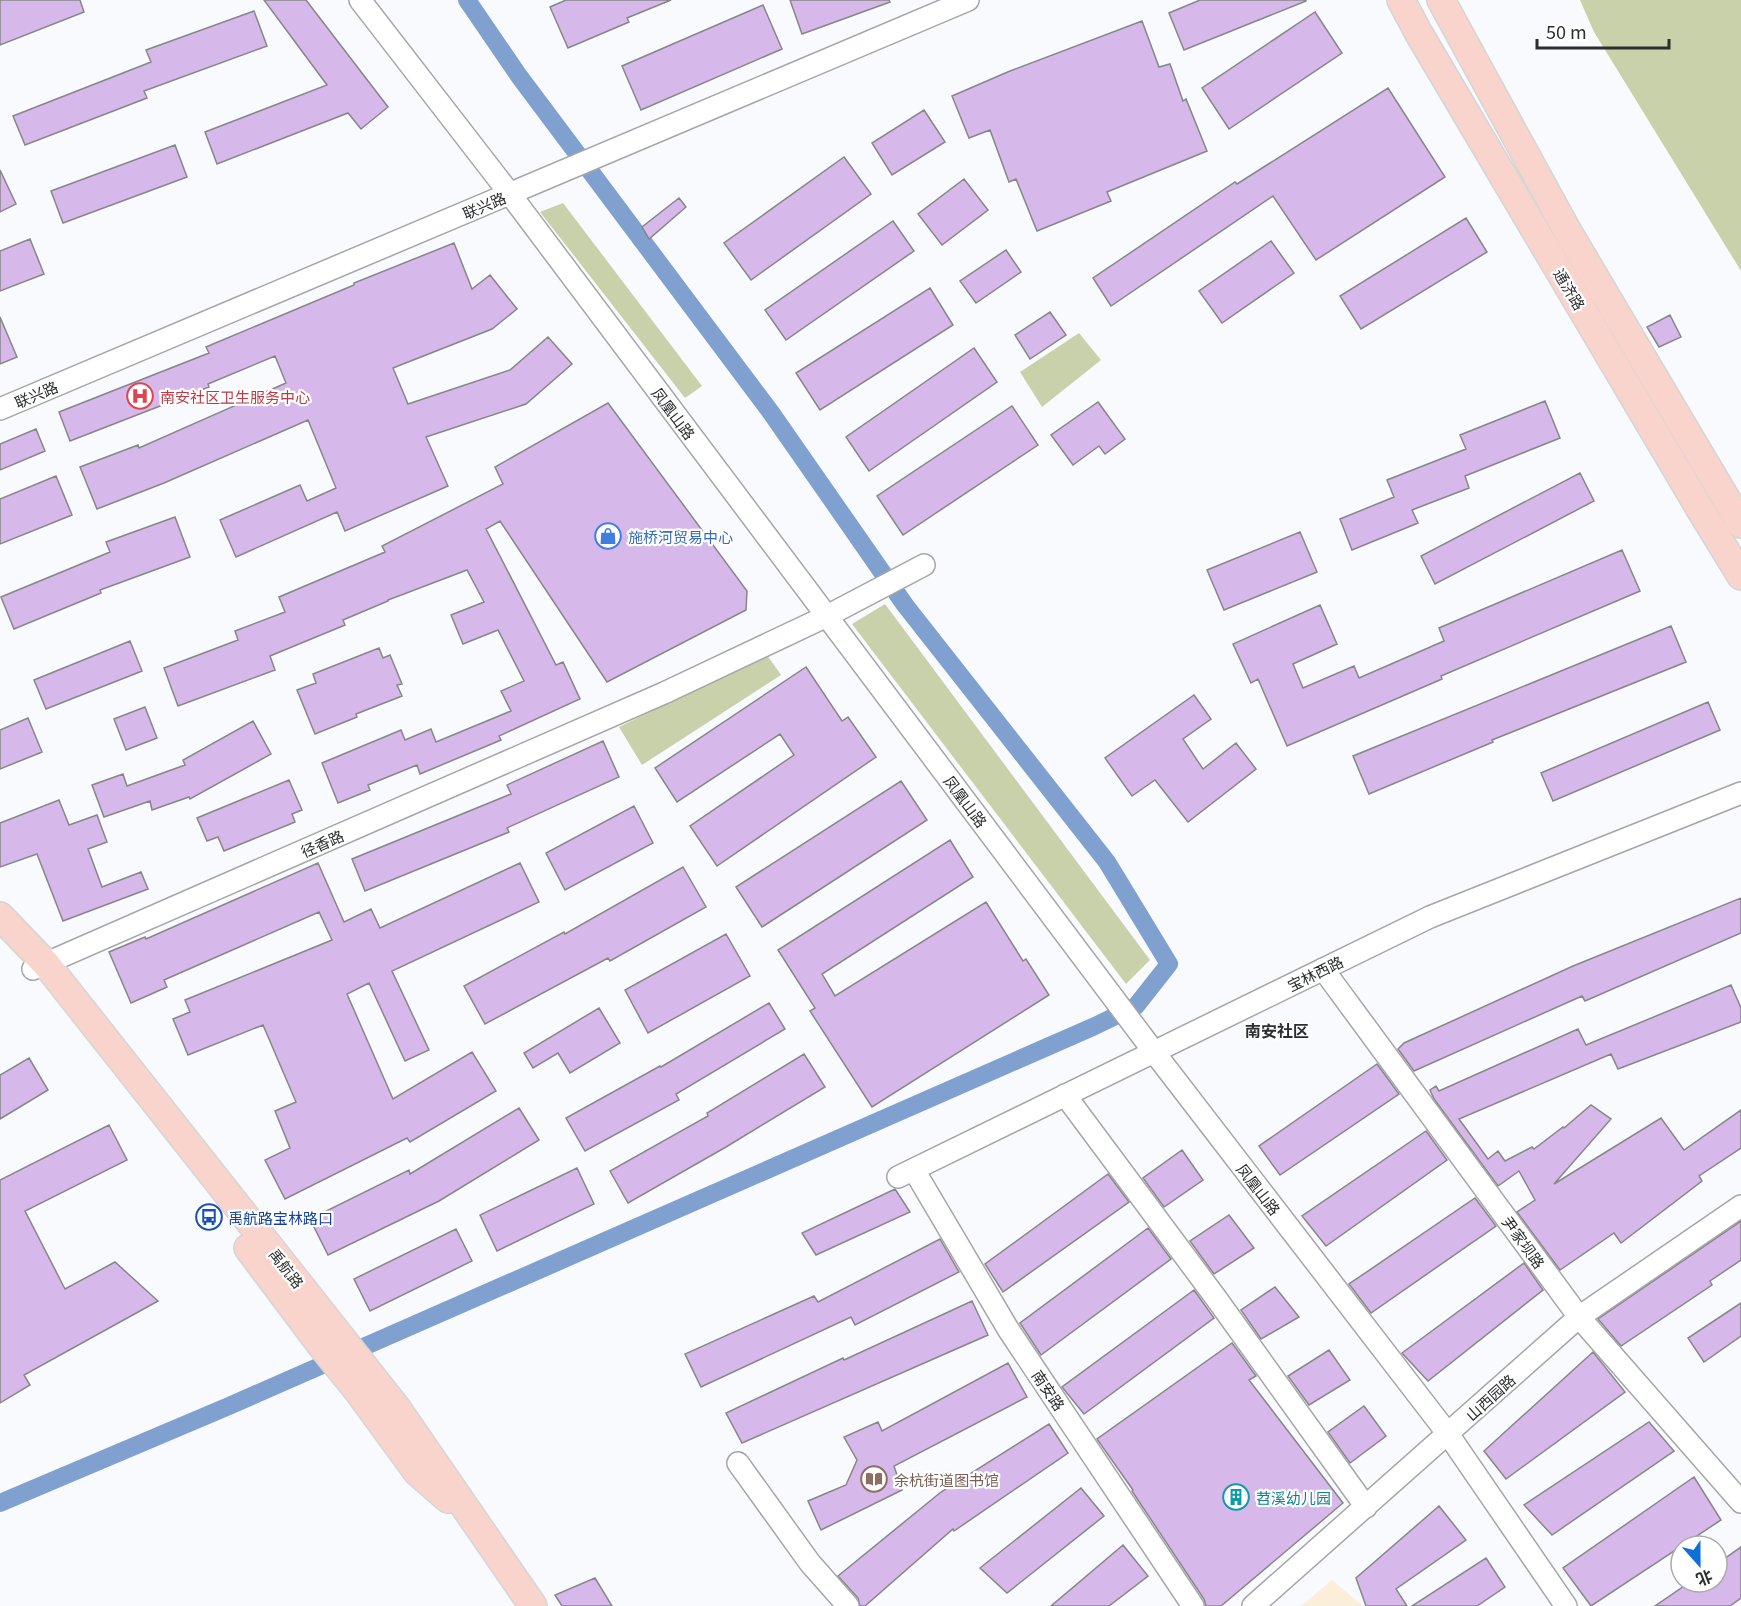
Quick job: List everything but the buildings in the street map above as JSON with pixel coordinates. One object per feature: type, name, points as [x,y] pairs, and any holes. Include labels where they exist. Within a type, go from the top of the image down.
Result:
[{"type":"main road","name":"通济路","points":[[1401,0],[1741,576]]},
{"type":"main road","name":"通济路","points":[[1441,0],[1568,232],[1741,524]]},
{"type":"main road","name":"禹航路","points":[[0,916],[164,1133],[367,1386],[417,1472],[464,1512],[502,1569],[514,1606]]},
{"type":"main road","name":"禹航路","points":[[0,934],[39,966]]},
{"type":"main road","name":"禹航路","points":[[367,1386],[396,1407],[533,1606]]},
{"type":"street","name":"凤凰山路","points":[[360,0],[510,194],[1131,1022],[1448,1434],[1566,1606]]},
{"type":"street","name":"联兴路","points":[[0,410],[968,0]]},
{"type":"street","name":"径香路","points":[[39,966],[612,716],[827,616],[917,568]]},
{"type":"street","name":"宝林西路","points":[[906,1173],[1430,916],[1741,793]]},
{"type":"street","name":"尹家坝路","points":[[1323,969],[1579,1317],[1741,1502]]},
{"type":"street","points":[[1065,1095],[1216,1298],[1366,1507]]},
{"type":"street","name":"南安路","points":[[906,1173],[1193,1606]]},
{"type":"street","name":"山西园路","points":[[1253,1606],[1579,1317],[1741,1206]]},
{"type":"street","points":[[738,1464],[810,1563],[848,1606]]},
{"type":"shaded area","points":[[1332,1580],[1363,1606],[1301,1606]]},
{"type":"green space","points":[[1580,0],[1741,0],[1741,271],[1594,32]]},
{"type":"green space","points":[[563,203],[702,386],[685,398],[540,212]]},
{"type":"green space","points":[[1079,333],[1101,360],[1042,407],[1020,372]]},
{"type":"green space","points":[[885,604],[1150,960],[1126,984],[852,624]]},
{"type":"green space","points":[[767,655],[781,675],[642,765],[619,727]]},
{"type":"waterway","points":[[0,1503],[229,1406],[1095,1026],[1136,1006],[1169,964],[1107,862],[905,605],[772,414],[519,76],[467,0]]},
{"type":"place","name":"南安社区卫生服务中心","points":[[140,396]]},
{"type":"place","name":"施桥河贸易中心","points":[[608,536]]},
{"type":"place","name":"禹航路宝林路口","points":[[209,1217]]},
{"type":"place","name":"余杭街道图书馆","points":[[874,1479]]},
{"type":"place","name":"苕溪幼儿园","points":[[1236,1497]]},
{"type":"district","name":"南安社区","points":[[1277,1030]]}]
